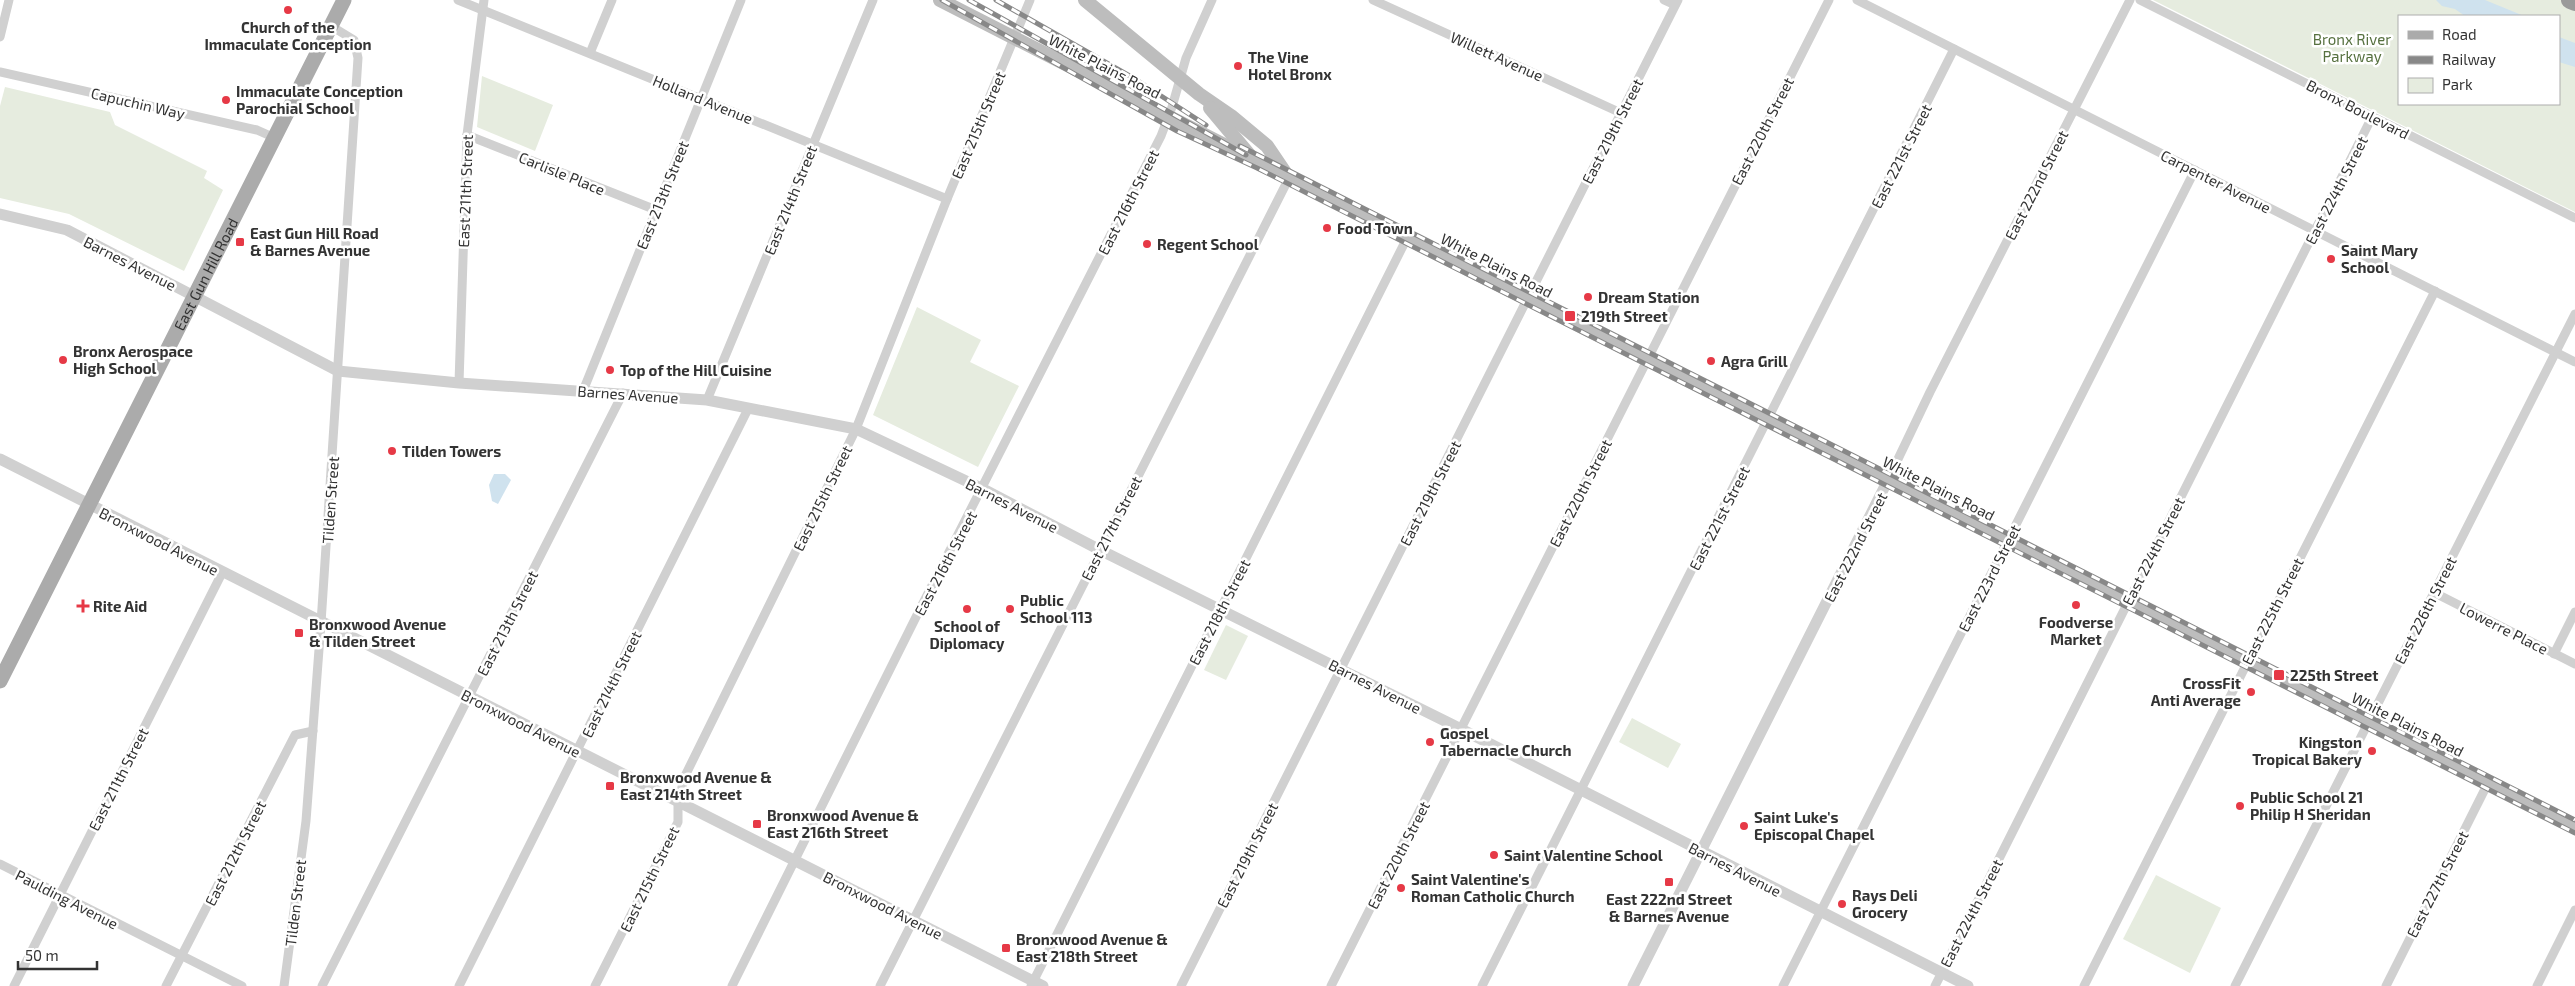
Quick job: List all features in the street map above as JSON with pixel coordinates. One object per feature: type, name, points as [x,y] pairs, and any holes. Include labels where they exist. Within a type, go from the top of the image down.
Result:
[{"type":"highway","points":[[2570,0],[2575,2]]},
{"type":"main road","name":"East Gun Hill Road","points":[[0,681],[344,0]]},
{"type":"main road","name":"White Plains Road","points":[[940,0],[1407,238],[2575,827]]},
{"type":"main road","name":"White Plains Road","points":[[1084,0],[1199,94],[1231,116],[1267,146],[1289,178]]},
{"type":"main road","name":"White Plains Road","points":[[1199,94],[1255,161]]},
{"type":"street","points":[[0,37],[9,0]]},
{"type":"street","name":"Holland Avenue","points":[[458,0],[482,5],[590,53],[947,199]]},
{"type":"street","points":[[590,53],[612,0]]},
{"type":"street","name":"East 213th Street","points":[[583,391],[741,0]]},
{"type":"street","name":"East 214th Street","points":[[707,400],[873,0]]},
{"type":"street","name":"East 215th Street","points":[[595,986],[678,822],[678,802],[685,776],[856,429],[947,199],[1030,0]]},
{"type":"street","name":"East 216th Street","points":[[732,986],[1169,117],[1188,52],[1212,0]]},
{"type":"street","name":"Willett Avenue","points":[[1373,0],[1621,113]]},
{"type":"street","points":[[1664,0],[1677,3]]},
{"type":"street","name":"East 220th Street","points":[[1331,986],[1829,0]]},
{"type":"street","name":"Carpenter Avenue","points":[[1857,0],[2575,362]]},
{"type":"street","name":"East 222nd Street","points":[[1633,986],[1888,480],[1930,392],[2130,0]]},
{"type":"street","name":"Bronx Boulevard","points":[[2140,0],[2575,218]]},
{"type":"street","name":"East 219th Street","points":[[1181,986],[1677,3]]},
{"type":"street","name":"East 211th Street","points":[[459,383],[467,135],[482,5]]},
{"type":"street","name":"Tilden Street","points":[[284,986],[306,821],[322,623],[358,58],[354,40],[331,26]]},
{"type":"street","name":"East 221st Street","points":[[1482,986],[1954,49]]},
{"type":"street","name":"Capuchin Way","points":[[0,72],[248,128],[275,138]]},
{"type":"street","name":"East 224th Street","points":[[1934,986],[2372,117]]},
{"type":"street","name":"Carlisle Place","points":[[467,135],[656,210]]},
{"type":"street","name":"East 223rd Street","points":[[1783,986],[2195,170]]},
{"type":"street","name":"East 217th Street","points":[[880,986],[1289,178]]},
{"type":"street","name":"Barnes Avenue","points":[[0,214],[67,230],[338,371],[459,383],[707,400],[856,429],[983,489],[1100,550],[1461,729],[1968,986]]},
{"type":"street","name":"East 218th Street","points":[[1035,984],[1407,238]]},
{"type":"street","name":"East 225th Street","points":[[2084,986],[2435,291]]},
{"type":"street","name":"East 226th Street","points":[[2235,986],[2575,314]]},
{"type":"street","name":"East 213th Street","points":[[322,986],[623,393]]},
{"type":"street","name":"East 214th Street","points":[[460,986],[748,409]]},
{"type":"street","name":"Bronxwood Avenue","points":[[0,459],[1035,984]]},
{"type":"street","name":"East 211th Street","points":[[14,986],[222,572]]},
{"type":"street","name":"Lowerre Place","points":[[2433,592],[2575,664]]},
{"type":"street","points":[[2554,654],[2575,612]]},
{"type":"street","name":"East 212th Street","points":[[166,986],[296,735],[313,730]]},
{"type":"street","name":"East 227th Street","points":[[2386,986],[2488,783]]},
{"type":"street","name":"Paulding Avenue","points":[[0,864],[60,896],[242,986]]},
{"type":"street","points":[[2537,986],[2575,910]]},
{"type":"green space","name":"Bronx River Parkway","points":[[2153,0],[2575,0],[2575,212]]},
{"type":"green space","points":[[482,76],[553,105],[535,151],[477,127]]},
{"type":"green space","points":[[5,87],[110,112],[115,125],[207,171],[204,178],[223,190],[184,271],[69,214],[0,198],[0,106]]},
{"type":"green space","points":[[917,307],[981,340],[970,362],[1019,386],[978,467],[873,415]]},
{"type":"green space","points":[[1226,625],[1248,636],[1226,680],[1204,670]]},
{"type":"green space","points":[[1632,718],[1681,744],[1668,768],[1619,742]]},
{"type":"green space","points":[[2156,875],[2221,908],[2190,973],[2123,939]]},
{"type":"water","points":[[2436,0],[2485,0],[2522,15],[2464,15],[2455,9],[2442,6]]},
{"type":"water","points":[[2560,37],[2575,43],[2575,67],[2560,62]]},
{"type":"water","points":[[494,474],[505,474],[511,480],[498,504],[492,501],[489,485]]},
{"type":"railway","points":[[942,0],[1177,131],[1257,168],[2575,833]]},
{"type":"railway","points":[[969,0],[1246,155]]},
{"type":"railway","points":[[996,0],[1135,79],[1206,125]]},
{"type":"railway","points":[[1240,146],[2575,820]]},
{"type":"place","name":"Church of the Immaculate Conception","points":[[288,10]]},
{"type":"place","name":"The Vine Hotel Bronx","points":[[1238,66]]},
{"type":"place","name":"Immaculate Conception Parochial School","points":[[226,100]]},
{"type":"place","name":"Food Town","points":[[1327,228]]},
{"type":"place","name":"East Gun Hill Road & Barnes Avenue","points":[[240,242]]},
{"type":"place","name":"Regent School","points":[[1147,244]]},
{"type":"place","name":"Saint Mary School","points":[[2331,259]]},
{"type":"place","name":"Dream Station","points":[[1588,297]]},
{"type":"place","name":"219th Street","points":[[1570,316]]},
{"type":"place","name":"Bronx Aerospace High School","points":[[63,360]]},
{"type":"place","name":"Agra Grill","points":[[1711,361]]},
{"type":"place","name":"Top of the Hill Cuisine","points":[[610,370]]},
{"type":"place","name":"Tilden Towers","points":[[392,451]]},
{"type":"place","name":"Foodverse Market","points":[[2076,605]]},
{"type":"place","name":"Rite Aid","points":[[83,606]]},
{"type":"place","name":"School of Diplomacy","points":[[967,609]]},
{"type":"place","name":"Public School 113","points":[[1010,609]]},
{"type":"place","name":"Bronxwood Avenue & Tilden Street","points":[[299,633]]},
{"type":"place","name":"225th Street","points":[[2279,675]]},
{"type":"place","name":"CrossFit Anti Average","points":[[2251,692]]},
{"type":"place","name":"Gospel Tabernacle Church","points":[[1430,742]]},
{"type":"place","name":"Kingston Tropical Bakery","points":[[2372,751]]},
{"type":"place","name":"Bronxwood Avenue & East 214th Street","points":[[610,786]]},
{"type":"place","name":"Public School 21 Philip H Sheridan","points":[[2240,806]]},
{"type":"place","name":"Bronxwood Avenue & East 216th Street","points":[[757,824]]},
{"type":"place","name":"Saint Luke's Episcopal Chapel","points":[[1744,826]]},
{"type":"place","name":"Saint Valentine School","points":[[1494,855]]},
{"type":"place","name":"East 222nd Street & Barnes Avenue","points":[[1669,882]]},
{"type":"place","name":"Saint Valentine's Roman Catholic Church","points":[[1401,888]]},
{"type":"place","name":"Rays Deli Grocery","points":[[1842,904]]},
{"type":"place","name":"Bronxwood Avenue & East 218th Street","points":[[1006,948]]}]
